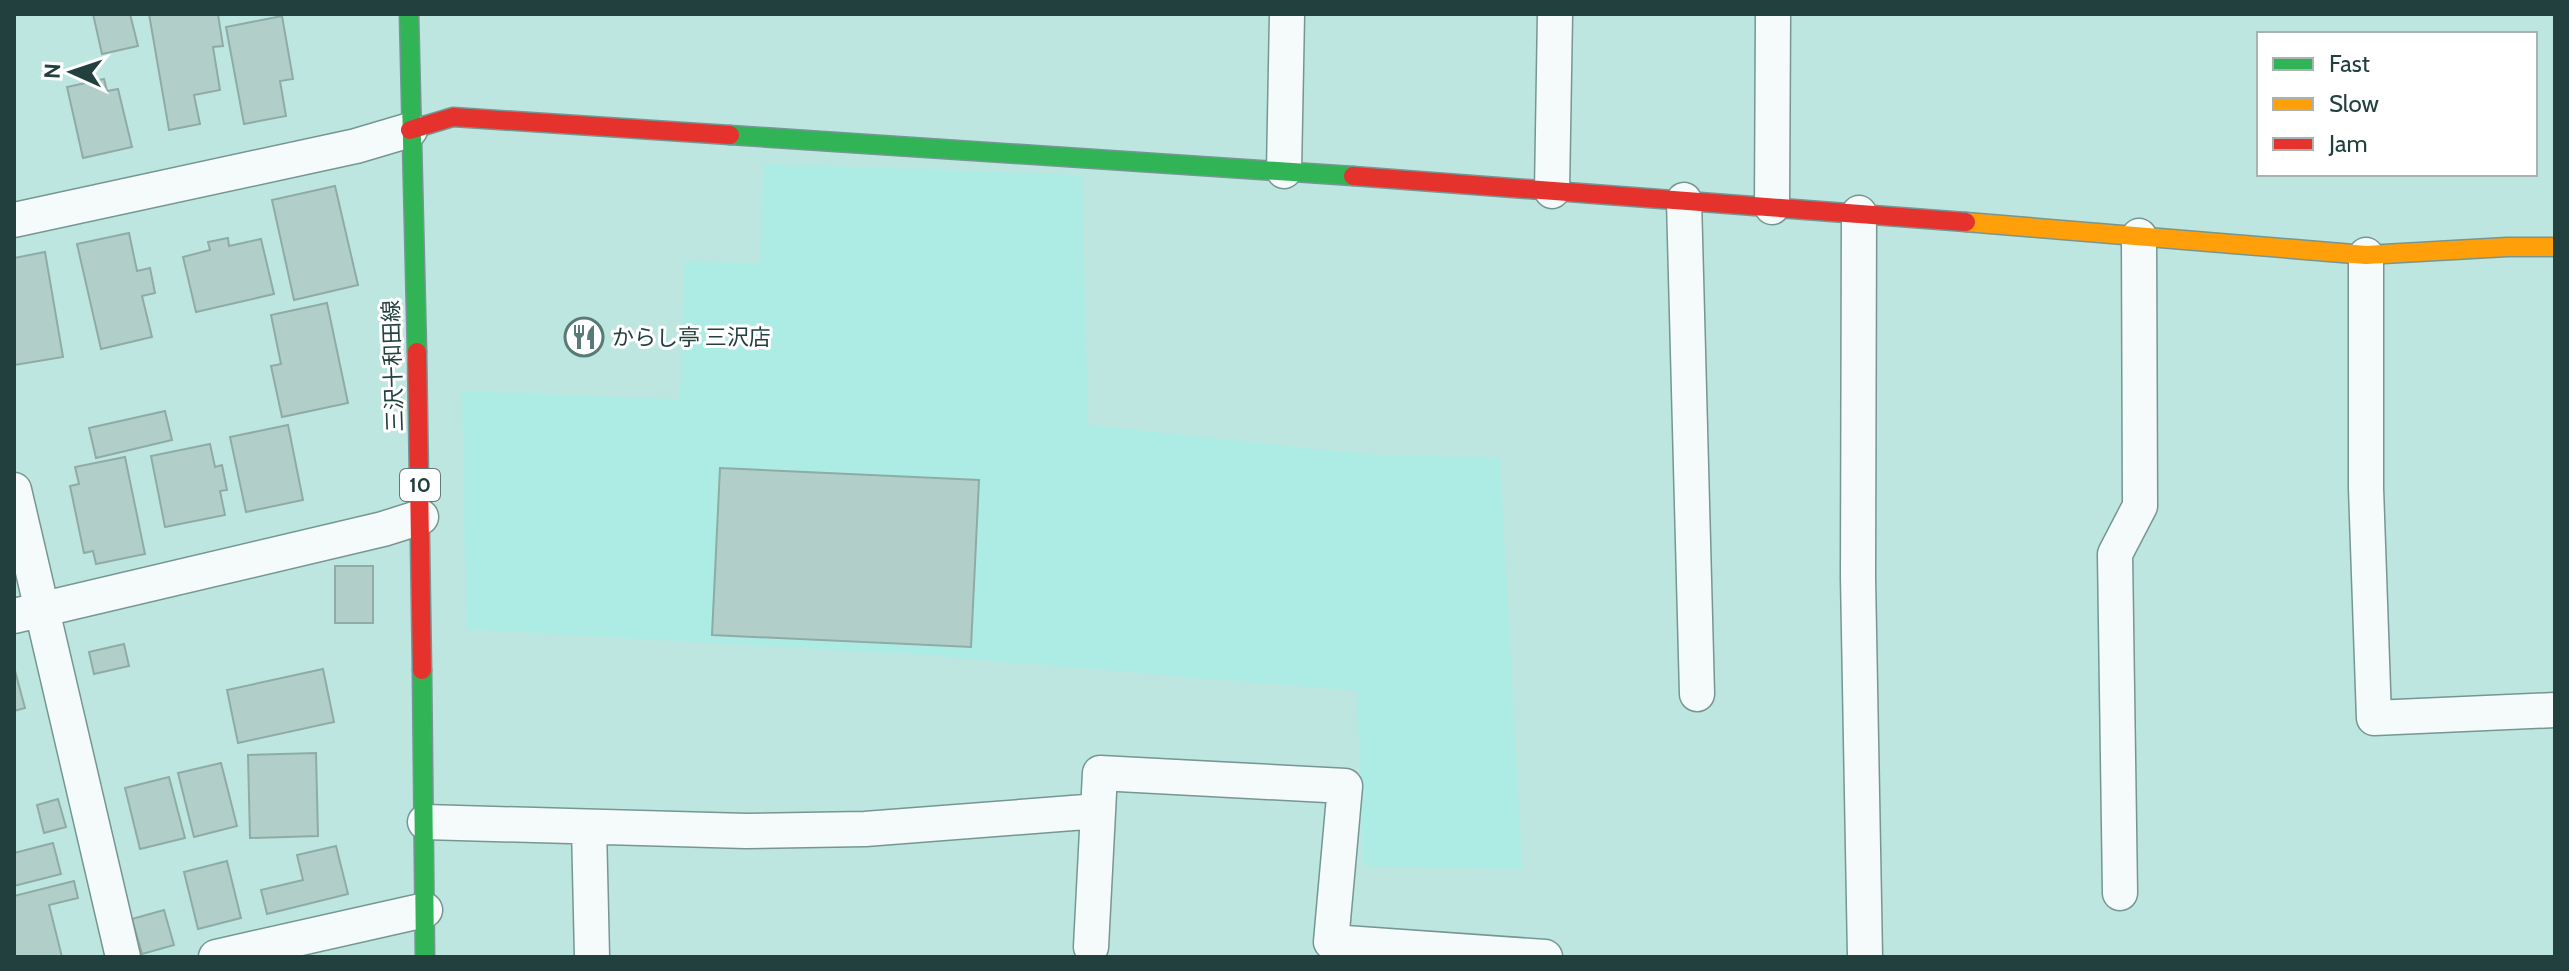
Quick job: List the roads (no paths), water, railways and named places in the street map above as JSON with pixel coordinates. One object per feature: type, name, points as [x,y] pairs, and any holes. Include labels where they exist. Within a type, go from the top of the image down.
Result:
[{"type":"street","name":"三沢十和田線","points":[[409,14],[421,517],[425,957]]},
{"type":"street","points":[[1284,171],[1287,14]]},
{"type":"street","points":[[1552,191],[1555,14]]},
{"type":"street","points":[[1772,207],[1773,14]]},
{"type":"street","points":[[14,220],[356,146],[453,117],[1284,171],[1859,213],[2366,255],[2555,247]]},
{"type":"street","points":[[1684,200],[1697,694]]},
{"type":"street","points":[[1859,213],[1858,577],[1865,957]]},
{"type":"street","points":[[2120,893],[2115,554],[2140,506],[2139,236]]},
{"type":"street","points":[[2366,255],[2366,488],[2374,718],[2555,710]]},
{"type":"street","points":[[14,490],[28,613],[123,957]]},
{"type":"street","points":[[28,613],[383,529],[421,517]]},
{"type":"street","points":[[1091,947],[1100,773],[1345,786],[1331,942],[1545,957]]},
{"type":"street","points":[[425,822],[746,831],[865,829],[1098,811]]},
{"type":"street","points":[[589,827],[592,957]]},
{"type":"street","points":[[216,957],[425,910]]},
{"type":"place","name":"からし亭 三沢店","points":[[584,337]]}]
